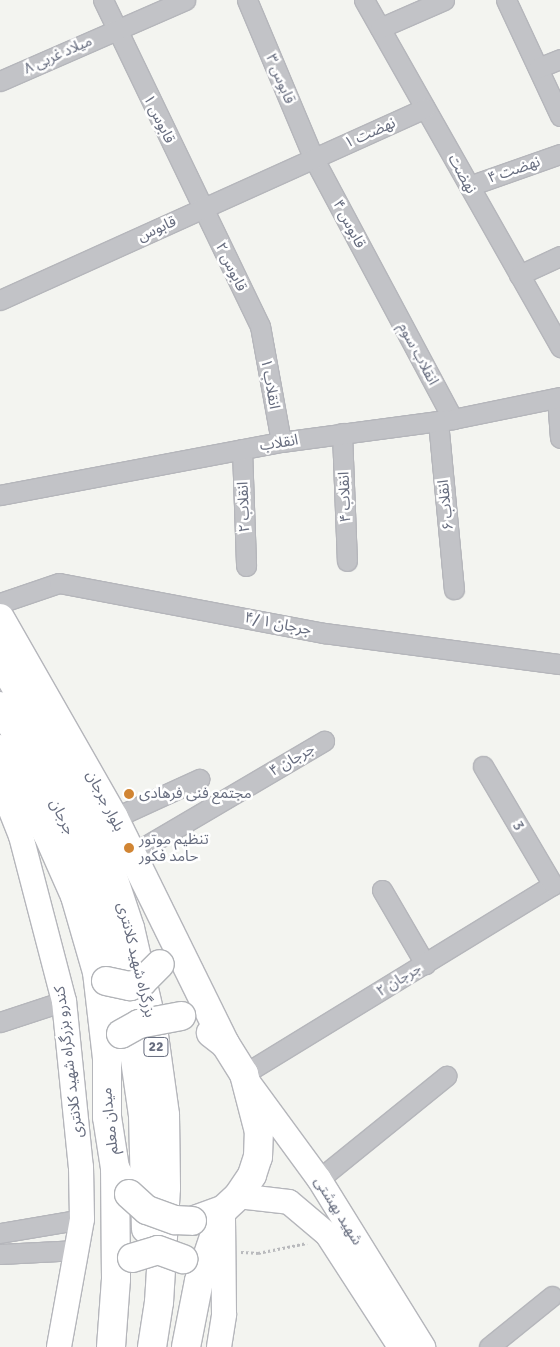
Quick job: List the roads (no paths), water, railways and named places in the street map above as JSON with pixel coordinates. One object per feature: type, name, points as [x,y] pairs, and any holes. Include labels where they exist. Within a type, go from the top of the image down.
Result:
[{"type":"highway","name":"بلوار جرجان","points":[[0,618],[114,818],[225,1044]]},
{"type":"highway","name":"بزرگراه شهید کلانتری","points":[[0,660],[61,763],[105,853],[130,928],[153,1028],[165,1115],[166,1188],[159,1302],[152,1347]]},
{"type":"highway","name":"جرجان","points":[[0,706],[41,774],[78,850],[108,934]]},
{"type":"highway","points":[[0,749],[48,835],[75,896],[101,976],[111,1046],[147,1022],[181,1016],[225,1044],[245,1077],[259,1132],[258,1158],[252,1176],[230,1203],[191,1270],[186,1347]]},
{"type":"highway","points":[[101,976],[130,986],[148,978],[160,964],[163,939],[159,907]]},
{"type":"highway","name":"بزرگراه شهید کلانتری","points":[[108,934],[131,1032],[144,1115],[145,1244],[132,1347]]},
{"type":"highway","name":"میدان معلم","points":[[111,1046],[107,1118],[116,1168],[129,1194],[147,1210],[175,1220],[192,1221],[230,1203]]},
{"type":"highway","points":[[111,1347],[116,1280],[116,1168]]},
{"type":"highway","points":[[116,1280],[132,1258],[158,1250],[191,1270]]},
{"type":"main road","name":"کندرو بزرگراه شهید کلانتری","points":[[0,783],[21,836],[39,898],[64,1001],[81,1167],[82,1219],[78,1250],[59,1347]]},
{"type":"main road","points":[[39,898],[46,890],[62,892],[111,1046]]},
{"type":"main road","name":"شهید بهشتی","points":[[245,1077],[319,1179],[423,1347]]},
{"type":"main road","name":"شهید بهشتی","points":[[230,1203],[289,1202],[327,1234],[400,1347]]},
{"type":"main road","points":[[219,1347],[224,1314],[224,1252],[230,1203]]},
{"type":"street","name":"۱ قابوس","points":[[103,0],[202,209]]},
{"type":"street","name":"۸ میلاد غربی","points":[[0,81],[185,0]]},
{"type":"street","name":"۳ قابوس","points":[[247,0],[314,158]]},
{"type":"street","name":"نهضت","points":[[364,0],[560,347]]},
{"type":"street","points":[[380,28],[444,0]]},
{"type":"street","points":[[506,0],[560,116]]},
{"type":"street","points":[[538,68],[560,59]]},
{"type":"street","name":"۱ نهضت","points":[[314,158],[425,108]]},
{"type":"street","name":"۴ نهضت","points":[[469,186],[560,154]]},
{"type":"street","name":"قابوس","points":[[0,300],[314,158]]},
{"type":"street","name":"۴ قابوس","points":[[314,158],[384,289]]},
{"type":"street","name":"۲ قابوس","points":[[202,209],[260,326]]},
{"type":"street","points":[[519,275],[560,256]]},
{"type":"street","name":"انقلاب سوم","points":[[384,289],[446,420]]},
{"type":"street","name":"انقلاب ۱","points":[[260,326],[281,442]]},
{"type":"street","points":[[559,398],[560,438]]},
{"type":"street","name":"انقلاب","points":[[0,496],[281,442],[446,420],[559,398]]},
{"type":"street","name":"۶ انقلاب","points":[[446,420],[454,589]]},
{"type":"street","name":"۴ انقلاب","points":[[342,433],[347,561]]},
{"type":"street","name":"۲ انقلاب","points":[[242,449],[246,566]]},
{"type":"street","name":"جرجان ۱ /۴","points":[[0,603],[59,583],[324,633],[560,664]]},
{"type":"street","name":"۴ جرجان","points":[[132,854],[324,741]]},
{"type":"street","name":"3","points":[[483,766],[553,885]]},
{"type":"street","points":[[114,818],[199,779]]},
{"type":"street","name":"جرجان ۲","points":[[245,1077],[553,885]]},
{"type":"street","points":[[382,890],[425,964]]},
{"type":"street","points":[[0,1022],[64,1001]]},
{"type":"street","points":[[319,1179],[446,1076]]},
{"type":"street","points":[[0,1233],[82,1219]]},
{"type":"street","points":[[0,1254],[78,1250]]},
{"type":"street","points":[[489,1347],[552,1296]]},
{"type":"place","name":"مجتمع فنی فرهادی","points":[[129,794]]},
{"type":"place","name":"تنظیم موتور حامد فکور","points":[[129,848]]}]
